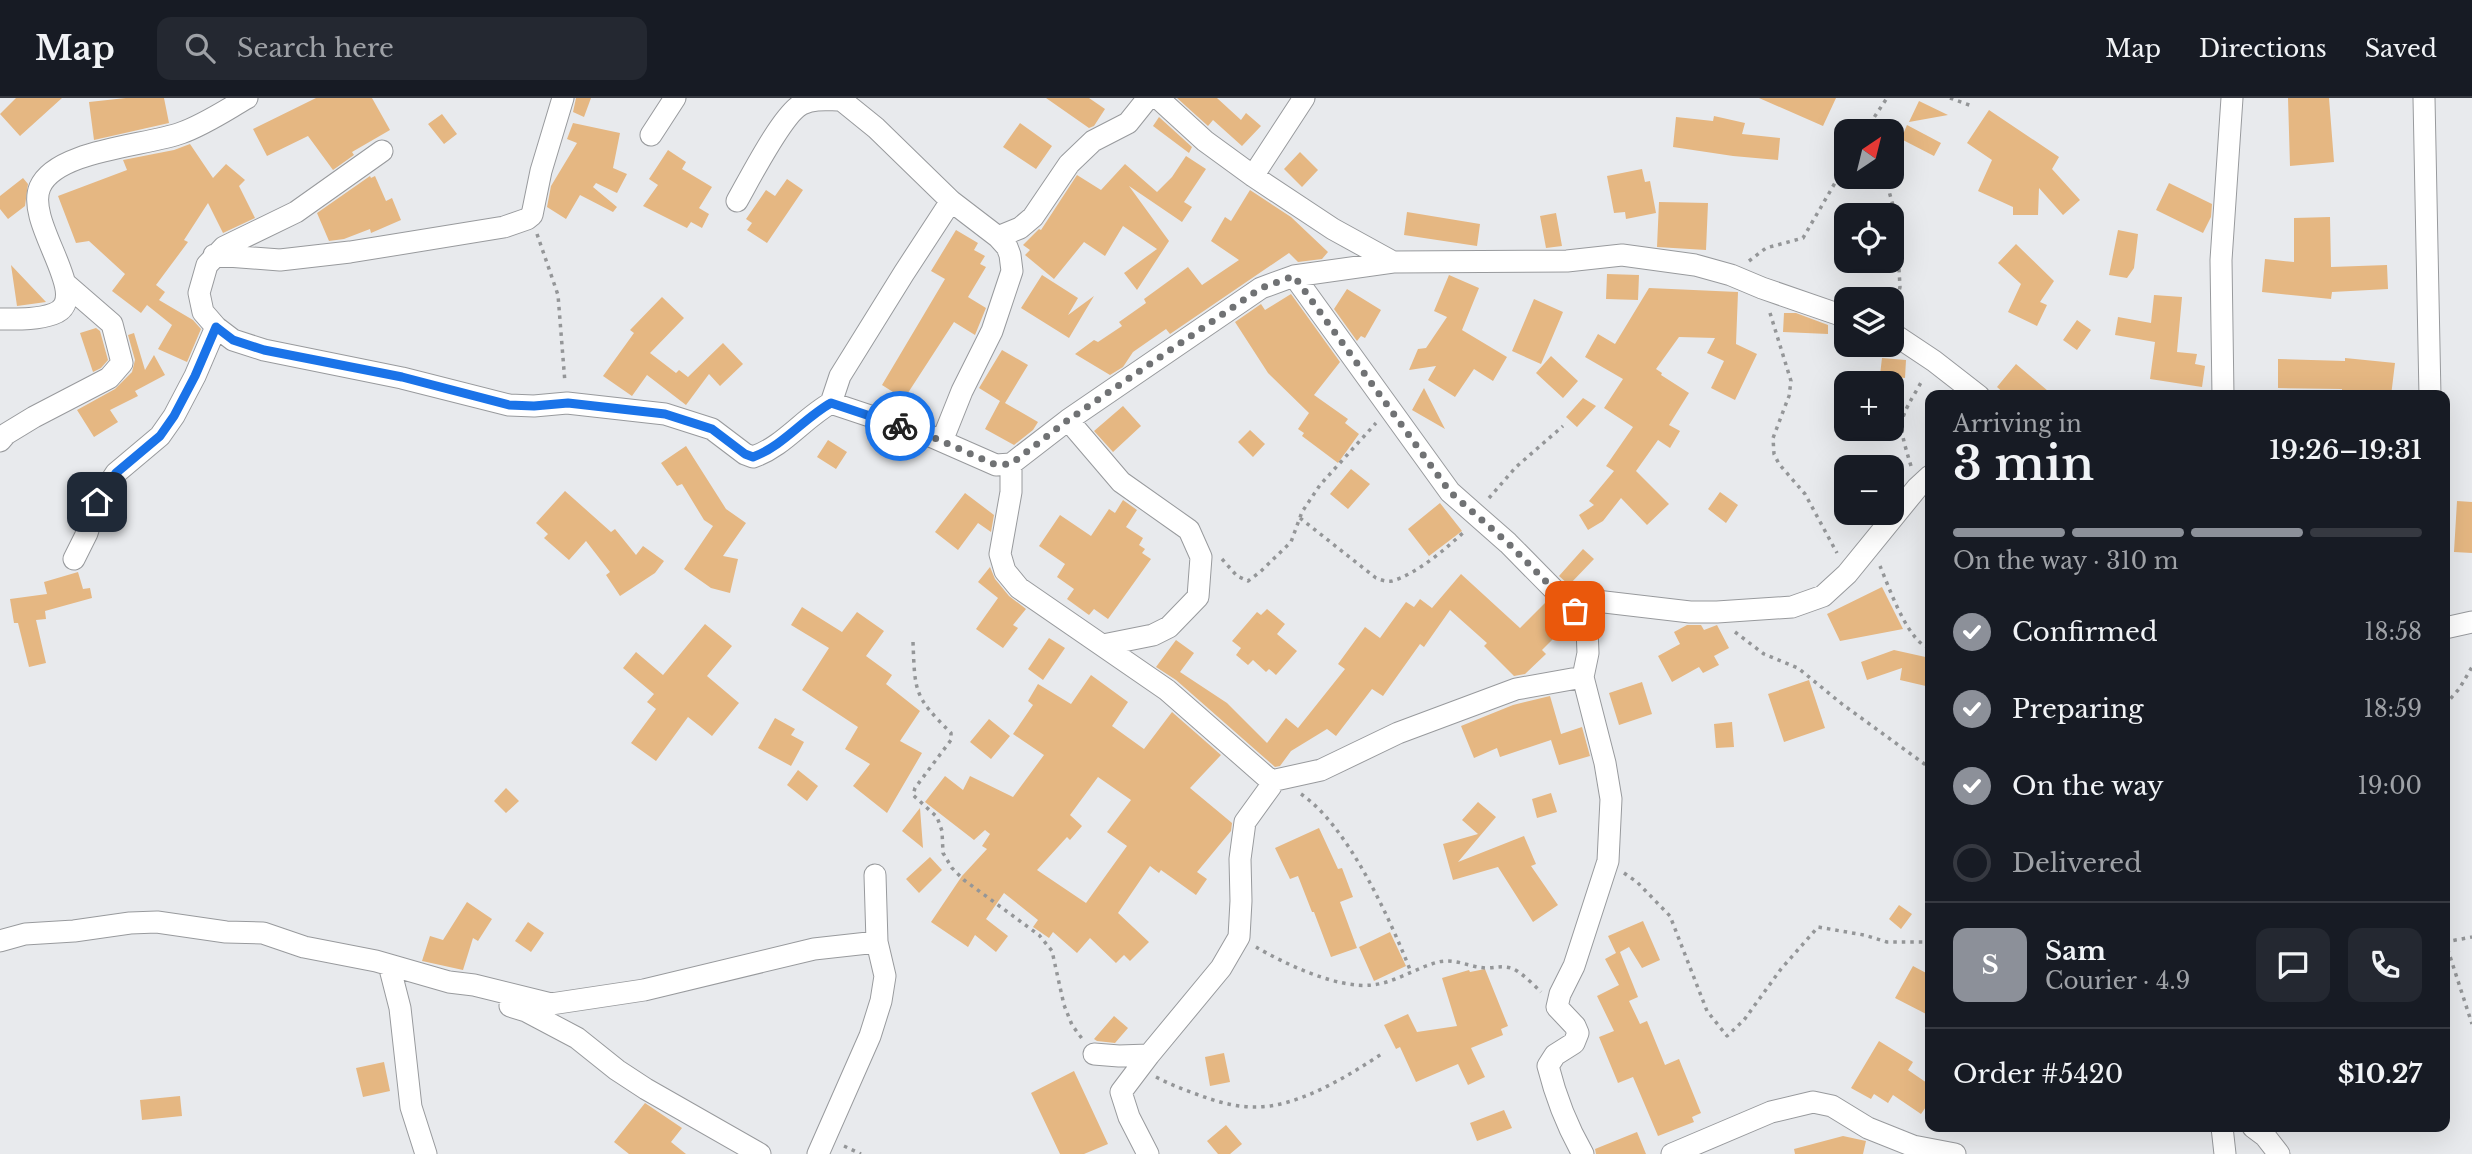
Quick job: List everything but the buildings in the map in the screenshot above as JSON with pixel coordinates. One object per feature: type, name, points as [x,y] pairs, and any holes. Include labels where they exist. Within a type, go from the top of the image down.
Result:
[{"type":"street","points":[[0,441],[34,417],[109,379],[122,363],[112,324],[67,285],[38,215],[40,188],[51,173],[83,155],[181,133],[247,98]]},
{"type":"street","points":[[214,256],[280,260],[351,253],[504,227],[527,219],[531,215],[541,170],[563,98]]},
{"type":"street","points":[[651,135],[675,98]]},
{"type":"street","points":[[998,237],[1020,228],[1033,217],[1069,164],[1093,141],[1128,123],[1148,98]]},
{"type":"street","points":[[1158,98],[1205,141],[1253,176],[1333,229],[1393,262]]},
{"type":"street","points":[[1253,176],[1304,98]]},
{"type":"street","points":[[2224,390],[2221,260],[2232,98]]},
{"type":"street","points":[[2424,98],[2430,390]]},
{"type":"street","points":[[737,201],[787,118],[800,105],[819,99],[840,99],[876,128],[951,201],[1007,247],[1012,271],[992,331],[962,391],[942,442]]},
{"type":"street","points":[[382,151],[307,205],[224,247],[214,256],[203,271],[199,292],[203,312],[216,327],[233,340],[264,350],[402,377],[509,405],[568,403],[665,414],[712,429],[753,457],[782,440],[814,413],[831,403],[840,376],[951,201]]},
{"type":"street","points":[[831,403],[942,442],[996,465],[1011,464],[1068,420],[1261,288],[1294,276],[1393,262],[1567,261],[1622,255],[1695,265],[1731,275],[1834,313]]},
{"type":"street","points":[[1294,276],[1450,492],[1508,543],[1562,597],[1587,629],[1588,653],[1583,677],[1605,763],[1611,799],[1608,861],[1574,966],[1560,994],[1558,1007],[1578,1034],[1574,1043],[1555,1055],[1548,1066],[1555,1093],[1583,1154]]},
{"type":"street","points":[[0,319],[55,314],[65,303],[67,285]]},
{"type":"street","points":[[74,559],[87,533],[97,502],[116,473],[160,436],[174,416],[216,327]]},
{"type":"street","points":[[1904,341],[1971,390]]},
{"type":"street","points":[[1068,420],[1122,482],[1189,530],[1201,557],[1198,597],[1169,628],[1153,635],[1103,645]]},
{"type":"street","points":[[1011,464],[1011,492],[1000,554],[1004,571],[1020,588],[1167,690],[1275,780]]},
{"type":"street","points":[[1562,597],[1663,610],[1717,612],[1792,607],[1824,596],[1871,547],[1924,482]]},
{"type":"street","points":[[2450,627],[2472,622]]},
{"type":"street","points":[[1148,1154],[1129,1117],[1121,1092],[1221,968],[1239,937],[1240,859],[1245,822],[1275,780],[1321,770],[1398,733],[1517,689],[1583,677]]},
{"type":"street","points":[[818,1154],[865,1049],[881,1001],[885,976],[877,942],[875,875]]},
{"type":"street","points":[[0,941],[25,934],[157,922],[207,930],[263,933],[304,947],[551,1004],[644,990],[814,949],[877,942]]},
{"type":"street","points":[[389,965],[400,1008],[411,1107],[426,1154]]},
{"type":"street","points":[[464,984],[526,1011],[577,1038],[646,1089],[760,1154]]},
{"type":"street","points":[[1094,1054],[1144,1061]]},
{"type":"street","points":[[1672,1154],[1771,1112],[1813,1102],[1832,1106],[1868,1128],[1913,1146],[1955,1154]]},
{"type":"street","points":[[2223,1132],[2225,1154]]},
{"type":"street","points":[[2260,1132],[2279,1154]]},
{"type":"path","points":[[1873,119],[1887,98]]},
{"type":"path","points":[[1950,98],[1972,106]]},
{"type":"path","points":[[1731,275],[1766,248],[1803,238],[1834,185]]},
{"type":"path","points":[[1888,189],[1896,216],[1900,287]]},
{"type":"path","points":[[531,215],[558,295],[568,403]]},
{"type":"path","points":[[1762,288],[1791,381],[1790,397],[1773,438],[1774,454],[1779,464],[1805,494],[1847,574]]},
{"type":"path","points":[[1924,482],[1900,430],[1902,414],[1934,361]]},
{"type":"path","points":[[1220,556],[1237,576],[1248,581],[1261,572],[1291,542],[1300,518],[1320,485],[1390,408]]},
{"type":"path","points":[[1300,518],[1376,578],[1390,582],[1448,547],[1467,529],[1475,514],[1516,467],[1563,426]]},
{"type":"path","points":[[1871,547],[1909,630],[1925,648]]},
{"type":"path","points":[[1717,612],[1740,637],[1764,654],[1798,668],[1925,764]]},
{"type":"path","points":[[913,642],[917,692],[924,705],[951,733],[951,740],[915,788],[913,795],[937,817],[942,831],[943,853],[952,867],[964,880],[1039,935],[1052,951],[1064,1005],[1072,1026],[1094,1054]]},
{"type":"path","points":[[2450,699],[2472,667]]},
{"type":"path","points":[[1275,780],[1308,798],[1331,821],[1390,919],[1412,972]]},
{"type":"path","points":[[1608,861],[1637,882],[1670,916],[1707,1012],[1727,1035],[1744,1020],[1780,969],[1818,927],[1887,942],[1925,942]]},
{"type":"path","points":[[1239,937],[1283,963],[1357,985],[1374,985],[1451,960],[1486,968],[1500,965],[1515,970],[1558,1007]]},
{"type":"path","points":[[2450,940],[2472,937]]},
{"type":"path","points":[[2450,956],[2472,1024]]},
{"type":"path","points":[[1144,1061],[1167,1083],[1234,1106],[1256,1107],[1277,1105],[1344,1079],[1382,1053]]},
{"type":"way so far","points":[[900,426],[996,465],[1011,464],[1068,420],[1261,288],[1294,276],[1450,492],[1508,543],[1575,611]]},
{"type":"route","points":[[97,502],[116,473],[160,436],[174,416],[216,327],[233,340],[264,350],[402,377],[509,405],[605,405],[665,414],[712,429],[753,457],[782,440],[814,413],[831,403],[900,426]]}]
